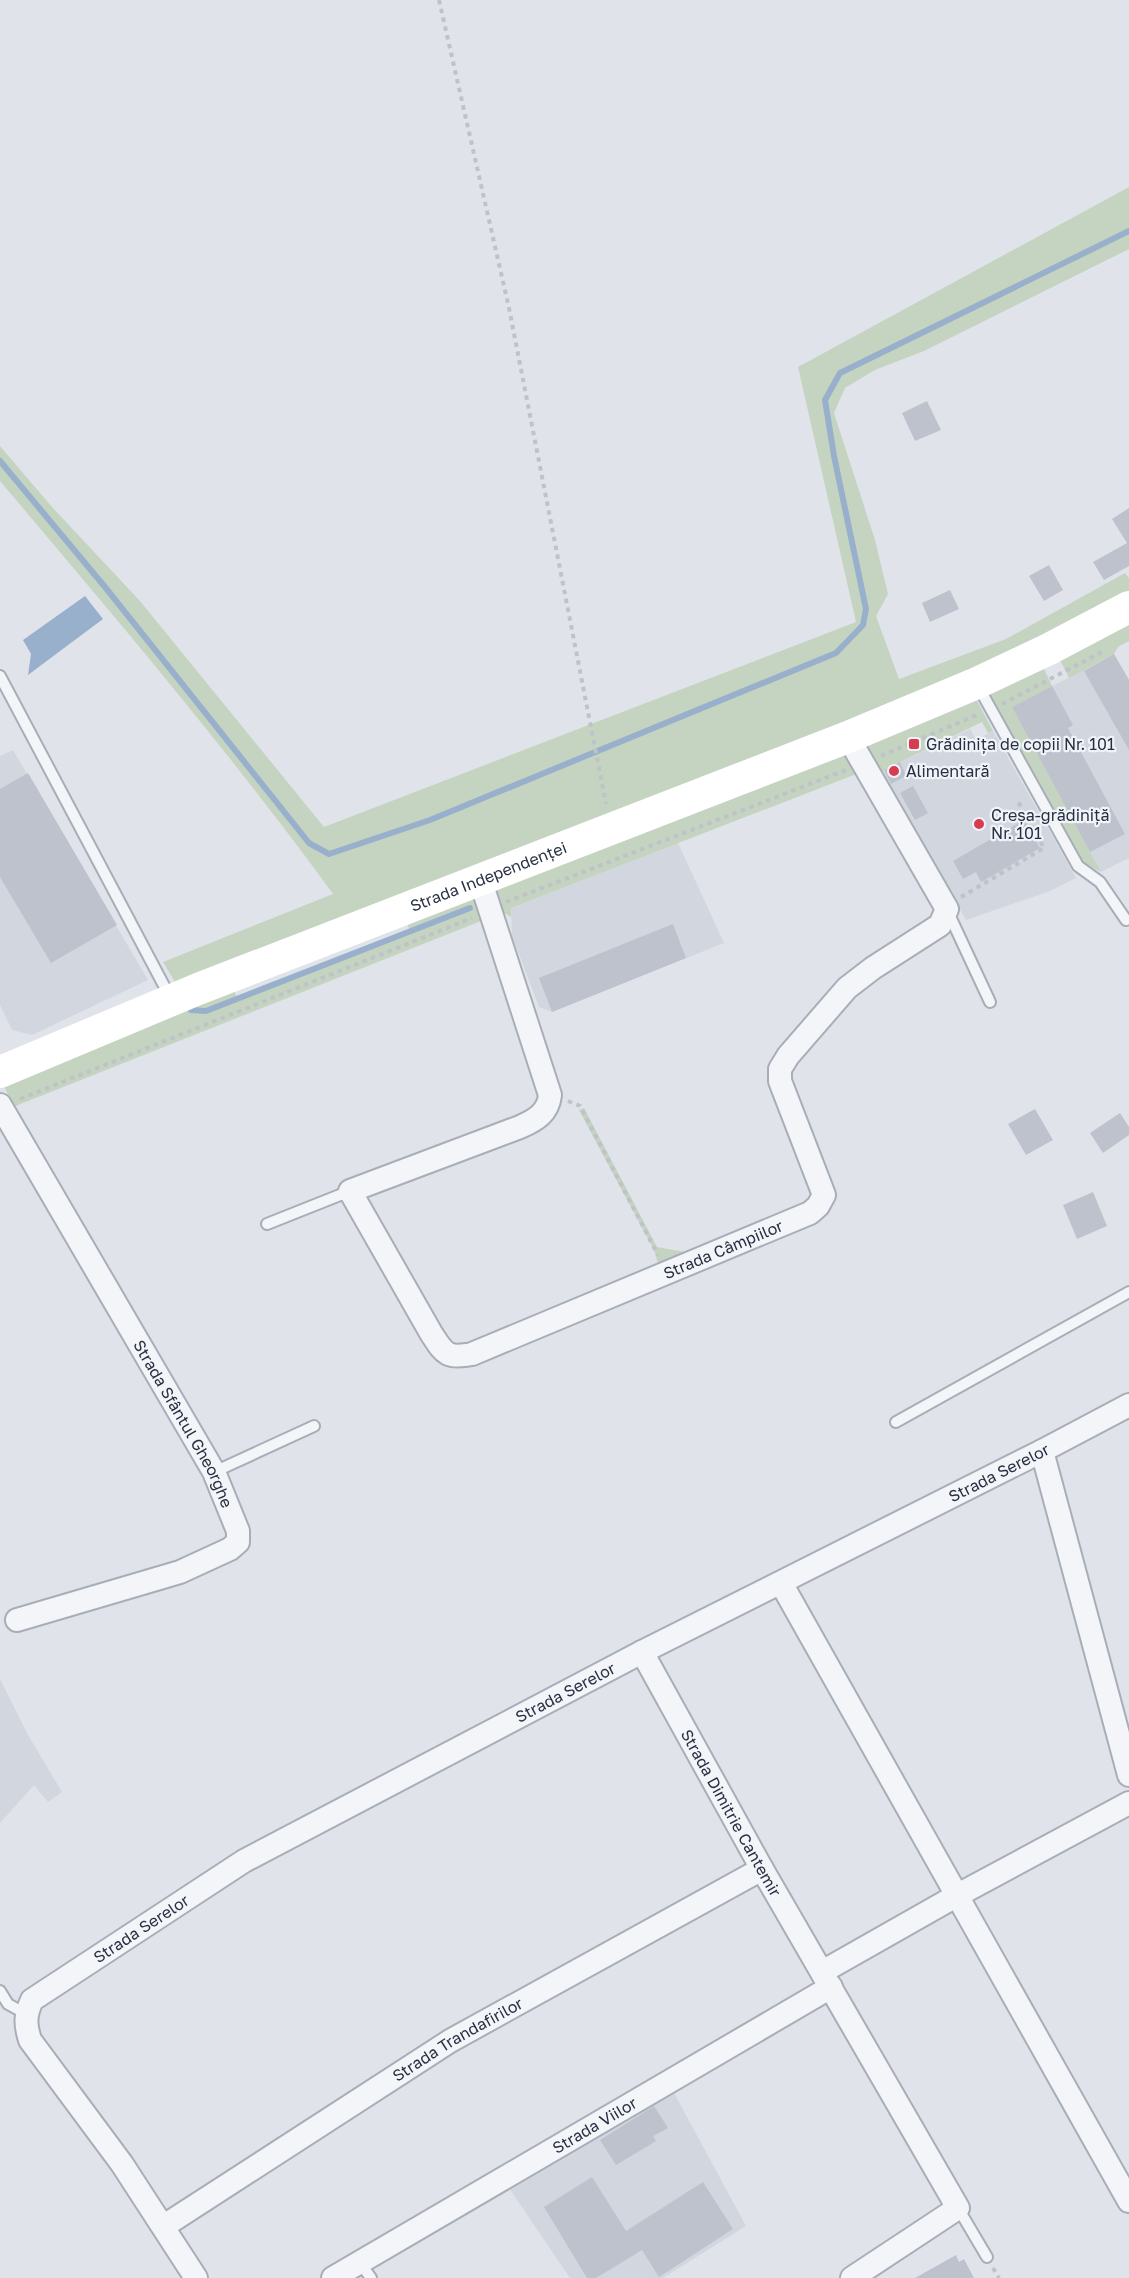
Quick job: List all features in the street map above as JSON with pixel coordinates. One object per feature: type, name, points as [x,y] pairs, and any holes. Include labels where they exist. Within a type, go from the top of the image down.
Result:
[{"type":"main road","name":"Strada Independenței","points":[[0,1072],[171,1000],[611,829],[856,750],[984,696],[1049,649],[1129,607]]},
{"type":"street","points":[[856,750],[947,909]]},
{"type":"street","points":[[350,1191],[534,1120],[549,1105],[550,1095],[480,879]]},
{"type":"street","name":"Strada Câmpiilor","points":[[350,1191],[431,1333],[444,1352],[454,1357],[472,1354],[810,1213],[818,1206],[824,1195],[780,1081],[780,1069],[788,1056],[847,988],[904,946],[940,925],[947,909]]},
{"type":"street","name":"Strada Sfântul Gheorghe","points":[[0,1106],[214,1472],[238,1531],[238,1542],[230,1549],[180,1572],[17,1620]]},
{"type":"street","name":"Strada Serelor","points":[[26,2014],[32,2000],[41,1992],[244,1861],[642,1652],[1129,1405]]},
{"type":"street","points":[[1042,1451],[1129,1775]]},
{"type":"street","points":[[781,1583],[1129,2201]]},
{"type":"street","name":"Strada Dimitrie Cantemir","points":[[642,1652],[762,1869],[958,2208]]},
{"type":"street","points":[[827,1980],[956,1896],[1129,1803]]},
{"type":"street","name":"Strada Trandafirilor","points":[[164,2226],[450,2041],[762,1869]]},
{"type":"street","name":"Strada Viilor","points":[[333,2278],[366,2271],[827,1980]]},
{"type":"street","points":[[26,2014],[26,2027],[30,2040],[122,2164],[196,2278]]},
{"type":"street","points":[[852,2278],[958,2208]]},
{"type":"lane","points":[[0,676],[171,1000]]},
{"type":"lane","points":[[984,696],[1078,866],[1100,882],[1126,920]]},
{"type":"lane","points":[[947,909],[990,1002]]},
{"type":"lane","points":[[267,1224],[350,1191]]},
{"type":"lane","points":[[896,1422],[1129,1292]]},
{"type":"lane","points":[[214,1472],[314,1426]]},
{"type":"lane","points":[[0,1991],[8,2004],[26,2014]]},
{"type":"lane","name":"Strada Dimitrie Cantemir","points":[[958,2208],[987,2257]]},
{"type":"path","points":[[439,0],[509,308],[611,829]]},
{"type":"path","points":[[0,1106],[490,909],[984,696],[1110,648]]},
{"type":"path","points":[[947,909],[967,892],[1044,848],[1017,800]]},
{"type":"path","points":[[550,1095],[580,1106],[655,1247],[664,1273]]},
{"type":"shaded area","points":[[1114,654],[1129,680],[1129,858],[1101,872],[1012,707]]},
{"type":"shaded area","name":"Creșa-grădiniță Nr. 101","points":[[970,729],[976,740],[993,731],[1076,878],[1050,891],[966,920],[880,772]]},
{"type":"shaded area","points":[[13,750],[148,980],[32,1035],[12,1030],[0,1005],[0,756]]},
{"type":"shaded area","points":[[678,843],[724,943],[552,1012],[539,1007],[512,936],[511,908]]},
{"type":"shaded area","points":[[0,1679],[28,1735],[62,1792],[48,1802],[34,1785],[0,1823]]},
{"type":"shaded area","points":[[673,2091],[746,2226],[663,2278],[570,2278],[509,2188]]},
{"type":"green space","points":[[1129,187],[1129,249],[924,351],[875,370],[845,388],[834,413],[875,540],[888,594],[876,616],[899,679],[1006,639],[1125,573],[1129,578],[1129,601],[974,676],[175,982],[163,962],[333,894],[212,736],[0,481],[0,446],[52,507],[140,601],[324,827],[856,622],[798,367]]},
{"type":"green space","points":[[1129,619],[1129,641],[1118,647],[1114,654],[1069,678],[1058,656]]},
{"type":"green space","points":[[1041,662],[1052,686],[1012,707],[1101,872],[1083,863],[985,690]]},
{"type":"green space","points":[[974,695],[993,731],[988,733],[982,722],[880,772],[863,743]]},
{"type":"green space","points":[[844,750],[859,773],[511,908],[511,917],[501,911],[492,884]]},
{"type":"green space","points":[[472,892],[481,921],[13,1107],[2,1081],[231,983],[238,1000],[411,934],[405,917]]},
{"type":"green space","points":[[584,1108],[657,1247],[691,1253],[659,1267],[654,1250],[579,1110]]},
{"type":"water","points":[[85,596],[103,619],[28,675],[31,654],[23,640]]},
{"type":"building","points":[[927,401],[941,430],[915,441],[902,413]]},
{"type":"building","points":[[1129,508],[1129,566],[1104,580],[1093,562],[1127,543],[1112,519]]},
{"type":"building","points":[[1049,565],[1063,590],[1044,601],[1029,576]]},
{"type":"building","points":[[950,590],[959,609],[930,622],[922,603]]},
{"type":"building","points":[[1114,654],[1129,680],[1129,750],[1084,671]]},
{"type":"building","points":[[1052,686],[1073,725],[1068,728],[1125,834],[1090,852],[1012,707]]},
{"type":"building","points":[[900,762],[906,776],[891,784],[884,770]]},
{"type":"building","points":[[28,773],[117,925],[51,963],[0,877],[0,789]]},
{"type":"building","points":[[913,786],[928,813],[915,820],[900,793]]},
{"type":"building","points":[[1024,820],[1040,848],[981,882],[976,872],[963,879],[953,861]]},
{"type":"building","points":[[673,924],[686,958],[552,1012],[539,978]]},
{"type":"building","points":[[1035,1109],[1053,1140],[1026,1155],[1008,1124]]},
{"type":"building","points":[[1120,1113],[1129,1127],[1129,1135],[1103,1153],[1090,1133]]},
{"type":"building","points":[[1093,1192],[1107,1226],[1077,1239],[1063,1205]]},
{"type":"building","points":[[654,2106],[668,2128],[653,2136],[656,2141],[616,2165],[600,2140]]},
{"type":"building","points":[[592,2177],[626,2231],[703,2182],[733,2229],[659,2277],[642,2250],[596,2278],[587,2278],[544,2207]]},
{"type":"building","points":[[956,2255],[959,2262],[964,2259],[974,2278],[915,2278]]},
{"type":"waterway","points":[[0,461],[105,587],[309,843],[329,854],[430,820],[836,653],[863,625],[866,609],[834,456],[825,400],[840,373],[1129,231]]},
{"type":"waterway","points":[[191,1010],[206,1011],[470,908]]},
{"type":"place","name":"Grădinița de copii Nr. 101","points":[[914,744]]},
{"type":"place","name":"Alimentară","points":[[894,771]]},
{"type":"place","name":"Creșa-grădiniță Nr. 101","points":[[979,824]]}]
